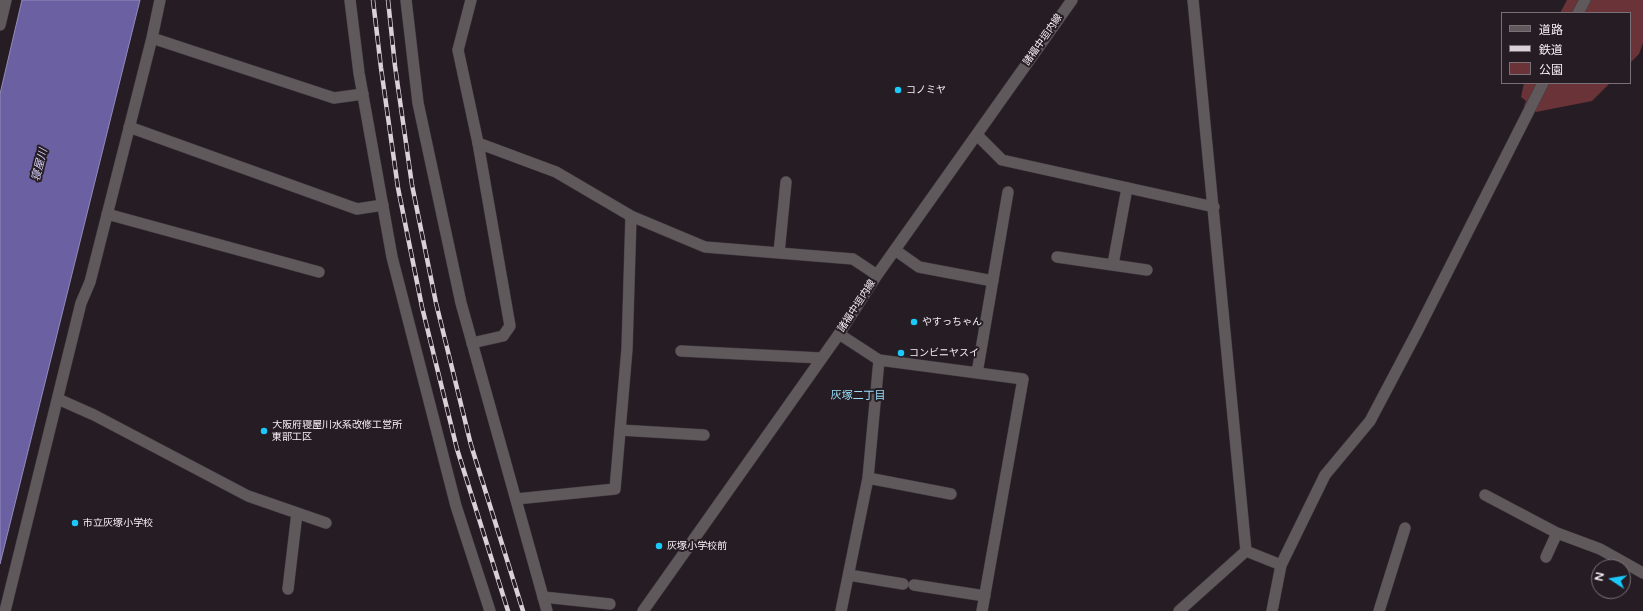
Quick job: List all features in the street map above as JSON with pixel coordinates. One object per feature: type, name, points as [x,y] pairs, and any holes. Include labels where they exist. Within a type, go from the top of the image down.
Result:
[{"type":"street","points":[[0,25],[6,0]]},
{"type":"street","points":[[5,611],[81,303],[90,282],[152,38],[160,0]]},
{"type":"street","points":[[350,0],[363,94],[392,257],[456,506],[490,611]]},
{"type":"street","points":[[406,0],[418,103],[461,303],[547,611]]},
{"type":"street","points":[[471,0],[458,50],[478,143],[510,326],[503,336],[472,343]]},
{"type":"street","name":"諸福中垣内線","points":[[643,611],[839,334],[877,275],[1072,0]]},
{"type":"street","points":[[1193,0],[1246,551]]},
{"type":"street","points":[[1579,12],[1585,0]]},
{"type":"street","points":[[152,38],[334,98],[363,94]]},
{"type":"street","points":[[1272,611],[1281,565],[1324,475],[1370,421],[1417,332],[1542,84]]},
{"type":"street","points":[[129,127],[357,209],[383,205]]},
{"type":"street","points":[[977,135],[1002,160],[1214,207]]},
{"type":"street","points":[[478,143],[556,172],[631,216],[705,248],[852,259],[877,275]]},
{"type":"street","points":[[779,253],[786,182]]},
{"type":"street","points":[[1113,264],[1127,188]]},
{"type":"street","points":[[977,373],[1008,192]]},
{"type":"street","points":[[107,214],[319,272]]},
{"type":"street","points":[[516,499],[615,489],[628,349],[631,216]]},
{"type":"street","points":[[895,250],[919,268],[993,281]]},
{"type":"street","points":[[1057,257],[1147,270]]},
{"type":"street","points":[[839,334],[879,360],[1023,379],[982,611]]},
{"type":"street","points":[[681,351],[821,358]]},
{"type":"street","points":[[841,611],[868,478],[879,360]]},
{"type":"street","points":[[58,399],[94,415],[248,496],[326,523]]},
{"type":"street","points":[[620,430],[704,435]]},
{"type":"street","points":[[868,478],[951,494]]},
{"type":"street","points":[[1485,496],[1557,533],[1600,549],[1643,573]]},
{"type":"street","points":[[288,589],[297,513]]},
{"type":"street","points":[[1379,611],[1405,528]]},
{"type":"street","points":[[1546,557],[1557,533]]},
{"type":"street","points":[[1246,551],[1281,565]]},
{"type":"street","points":[[1179,611],[1246,551]]},
{"type":"street","points":[[849,574],[903,584]]},
{"type":"street","points":[[914,585],[985,596]]},
{"type":"street","points":[[543,597],[610,604]]},
{"type":"green space","points":[[1567,0],[1643,0],[1643,43],[1639,54],[1631,62],[1631,12],[1561,12]]},
{"type":"green space","points":[[1524,84],[1609,84],[1592,101],[1536,112],[1524,106],[1526,101],[1521,97]]},
{"type":"water","name":"寝屋川","points":[[22,0],[140,0],[0,564],[0,94]]},
{"type":"railway","points":[[373,0],[398,188],[422,307],[457,449],[508,611]]},
{"type":"railway","points":[[388,0],[395,66],[412,185],[436,303],[471,445],[523,611]]},
{"type":"place","name":"コノミヤ","points":[[898,90]]},
{"type":"place","name":"やすっちゃん","points":[[914,322]]},
{"type":"place","name":"コンビニヤスイ","points":[[901,353]]},
{"type":"place","name":"大阪府寝屋川水系改修工営所 東部工区","points":[[264,431]]},
{"type":"place","name":"市立灰塚小学校","points":[[75,523]]},
{"type":"place","name":"灰塚小学校前","points":[[659,546]]},
{"type":"district","name":"灰塚二丁目","points":[[858,396]]}]
